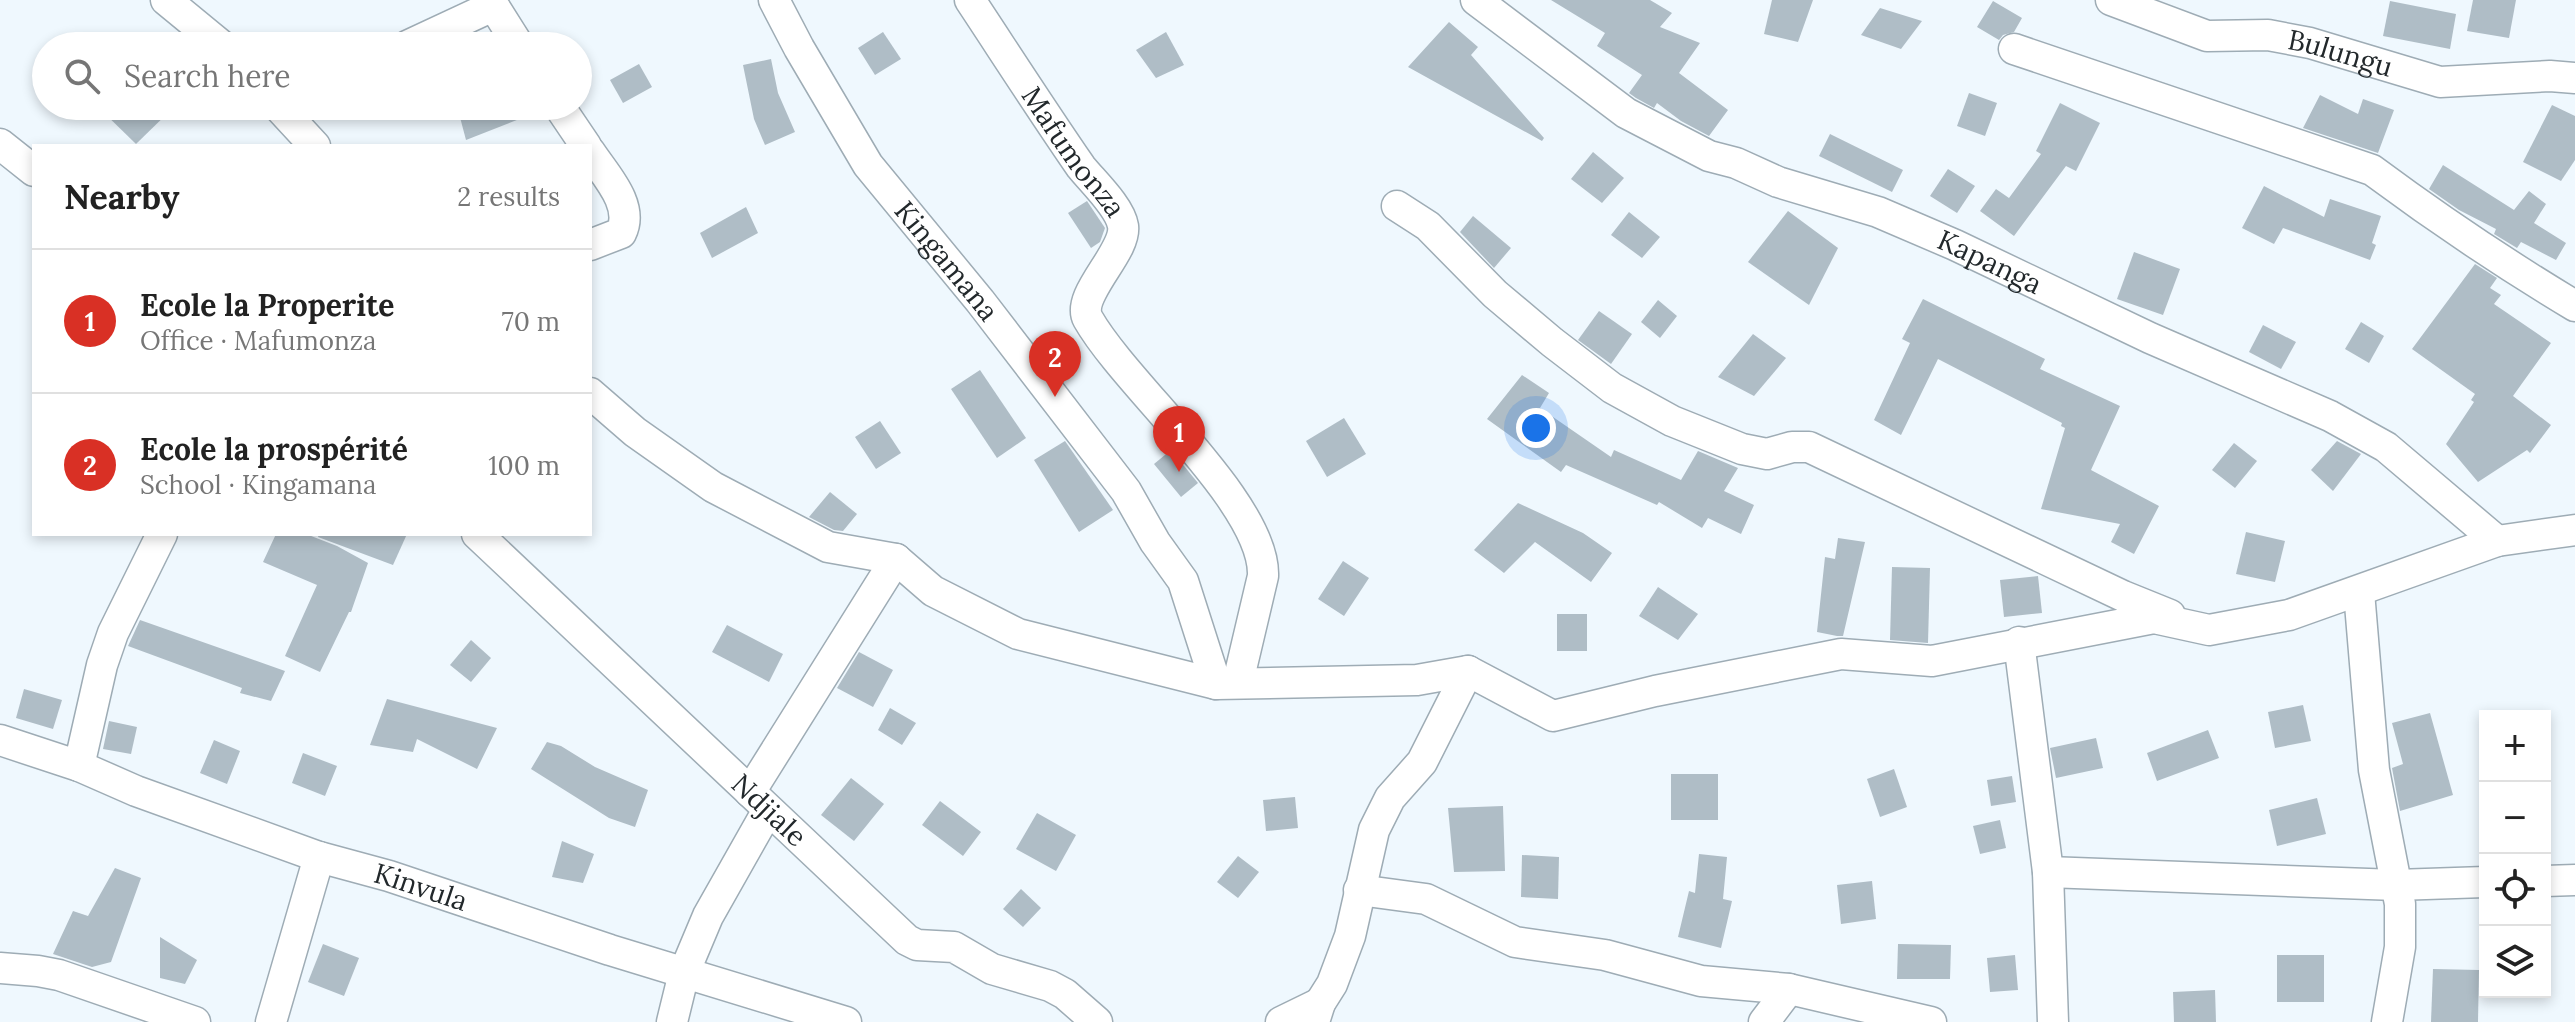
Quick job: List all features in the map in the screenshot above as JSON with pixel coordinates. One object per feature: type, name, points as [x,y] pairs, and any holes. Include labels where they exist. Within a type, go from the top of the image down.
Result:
[{"type":"street","points":[[166,0],[205,32]]},
{"type":"street","name":"Kingamana","points":[[774,0],[868,165],[990,314],[1126,491],[1155,542],[1183,581],[1227,683]]},
{"type":"street","name":"Mafumonza","points":[[970,0],[1123,223],[1123,237],[1087,301],[1087,318],[1111,352],[1223,486],[1248,525],[1264,562],[1263,576],[1227,683]]},
{"type":"street","name":"Kapanga","points":[[1476,0],[1626,113],[1709,156],[1736,163],[1778,182],[1878,212],[1955,245],[2150,338],[2330,416],[2386,447],[2497,541]]},
{"type":"street","name":"Bulungu","points":[[2111,0],[2207,36],[2268,35],[2310,43],[2440,82],[2550,76],[2575,78]]},
{"type":"street","points":[[435,32],[492,3],[510,32]]},
{"type":"street","points":[[2014,49],[2372,170],[2519,272],[2575,306]]},
{"type":"street","points":[[291,120],[313,144]]},
{"type":"street","points":[[568,120],[585,144]]},
{"type":"street","points":[[0,144],[32,169]]},
{"type":"street","points":[[592,155],[624,207],[626,221],[621,233],[592,244]]},
{"type":"street","points":[[1397,206],[1428,226],[1495,294],[1552,342],[1612,388],[1672,421],[1760,453],[1809,447],[2123,596],[2209,630]]},
{"type":"street","points":[[592,395],[635,432],[713,487],[828,547],[896,559],[933,591],[1018,634],[1227,683],[1417,680],[1468,671],[1553,716],[1655,691],[1841,654],[1932,661],[2154,618],[2209,630],[2289,615],[2497,541],[2575,530]]},
{"type":"street","points":[[79,766],[102,665],[113,633],[161,536]]},
{"type":"street","name":"Ndjiale","points":[[479,536],[907,940],[917,945],[954,947],[992,969],[1050,986],[1065,994],[1097,1022]]},
{"type":"street","points":[[672,1022],[684,973],[759,801],[896,559]]},
{"type":"street","points":[[2359,592],[2374,770],[2400,904],[2400,947],[2387,1022]]},
{"type":"street","points":[[2019,642],[2048,872],[2053,1022]]},
{"type":"street","points":[[1281,1022],[1317,1012],[1332,984],[1350,936],[1374,830],[1390,798],[1422,762],[1468,671]]},
{"type":"street","name":"Kinvula","points":[[0,740],[79,766],[136,791],[319,857],[389,876],[684,973],[846,1022]]},
{"type":"street","points":[[271,1022],[319,857]]},
{"type":"street","points":[[2048,872],[2396,885],[2479,882]]},
{"type":"street","points":[[2551,881],[2575,880]]},
{"type":"street","points":[[1359,890],[1426,899],[1515,942],[1605,955],[1701,981],[1789,989],[1931,1022]]},
{"type":"street","points":[[0,968],[59,975],[195,1022]]},
{"type":"street","points":[[1764,1022],[1789,989]]},
{"type":"building","points":[[1551,0],[1650,0],[1672,13],[1660,27],[1700,43],[1679,73],[1728,110],[1709,136],[1657,103],[1654,108],[1629,93],[1642,75],[1597,46],[1605,33]]},
{"type":"building","points":[[1772,0],[1813,0],[1798,42],[1764,34]]},
{"type":"building","points":[[2473,0],[2516,0],[2509,38],[2467,31]]},
{"type":"building","points":[[1993,1],[2022,18],[2014,32],[2003,35],[1999,40],[1977,27]]},
{"type":"building","points":[[2390,1],[2456,14],[2450,49],[2383,36]]},
{"type":"building","points":[[1880,8],[1922,21],[1901,49],[1861,35]]},
{"type":"building","points":[[1449,22],[1478,47],[1471,55],[1544,138],[1542,141],[1408,67]]},
{"type":"building","points":[[883,32],[901,59],[875,75],[858,48]]},
{"type":"building","points":[[1166,32],[1184,65],[1156,78],[1136,50]]},
{"type":"building","points":[[771,59],[778,93],[795,132],[765,145],[754,119],[743,65]]},
{"type":"building","points":[[639,64],[652,87],[623,103],[610,80]]},
{"type":"building","points":[[1969,93],[1997,103],[1985,136],[1957,126]]},
{"type":"building","points":[[2320,95],[2358,114],[2363,99],[2394,110],[2378,153],[2303,128]]},
{"type":"building","points":[[2060,103],[2100,123],[2076,171],[2066,166],[2014,236],[1980,211],[1996,189],[2009,198],[2041,154],[2036,151]]},
{"type":"building","points":[[2552,105],[2575,116],[2575,160],[2561,181],[2523,162]]},
{"type":"building","points":[[111,120],[161,120],[136,144]]},
{"type":"building","points":[[461,120],[517,120],[466,140]]},
{"type":"building","points":[[1830,134],[1903,170],[1892,192],[1819,156]]},
{"type":"building","points":[[1593,152],[1624,178],[1602,203],[1571,179]]},
{"type":"building","points":[[2443,165],[2514,210],[2529,191],[2546,204],[2534,223],[2566,243],[2556,260],[2521,242],[2517,248],[2494,234],[2496,229],[2459,210],[2429,189]]},
{"type":"building","points":[[1948,169],[1975,186],[1957,213],[1930,196]]},
{"type":"building","points":[[2264,186],[2324,217],[2330,199],[2381,216],[2370,260],[2283,228],[2274,244],[2242,228]]},
{"type":"building","points":[[1087,201],[1105,228],[1100,242],[1091,248],[1068,213]]},
{"type":"building","points":[[746,207],[758,233],[712,258],[700,233]]},
{"type":"building","points":[[1788,211],[1838,248],[1809,305],[1748,262]]},
{"type":"building","points":[[1629,212],[1660,237],[1642,258],[1611,235]]},
{"type":"building","points":[[1473,216],[1511,248],[1494,268],[1460,232]]},
{"type":"building","points":[[2134,252],[2180,269],[2163,315],[2117,299]]},
{"type":"building","points":[[2475,264],[2497,278],[2490,288],[2501,295],[2494,304],[2551,343],[2513,396],[2551,425],[2530,453],[2527,450],[2478,482],[2446,444],[2474,402],[2471,400],[2475,394],[2412,349]]},
{"type":"building","points":[[1923,299],[2045,359],[2040,369],[2120,406],[2091,470],[2159,506],[2134,554],[2111,542],[2120,524],[2041,509],[2065,428],[2061,426],[2062,423],[1938,359],[1901,435],[1874,420],[1910,343],[1902,339]]},
{"type":"building","points":[[1658,300],[1677,316],[1660,338],[1641,322]]},
{"type":"building","points":[[1599,311],[1632,334],[1611,364],[1578,340]]},
{"type":"building","points":[[2361,322],[2384,336],[2369,363],[2345,349]]},
{"type":"building","points":[[2263,325],[2296,342],[2281,369],[2249,352]]},
{"type":"building","points":[[1753,334],[1786,358],[1754,396],[1718,377]]},
{"type":"building","points":[[980,370],[1026,438],[997,458],[951,389]]},
{"type":"building","points":[[1522,375],[1549,393],[1540,408],[1611,457],[1614,450],[1681,480],[1698,451],[1738,468],[1724,491],[1754,505],[1741,534],[1708,518],[1702,528],[1659,502],[1657,505],[1566,465],[1561,472],[1487,419]]},
{"type":"building","points":[[1344,418],[1366,454],[1327,477],[1306,441]]},
{"type":"building","points":[[880,421],[901,453],[876,469],[855,437]]},
{"type":"building","points":[[1065,441],[1113,510],[1079,532],[1034,460]]},
{"type":"building","points":[[2337,441],[2361,454],[2333,491],[2311,470]]},
{"type":"building","points":[[2234,443],[2257,461],[2235,488],[2212,470]]},
{"type":"building","points":[[1171,450],[1198,483],[1181,497],[1154,464]]},
{"type":"building","points":[[830,492],[857,514],[843,531],[834,530],[809,517]]},
{"type":"building","points":[[1518,503],[1583,533],[1612,553],[1591,582],[1535,542],[1504,573],[1474,550]]},
{"type":"building","points":[[2246,532],[2285,541],[2275,582],[2236,574]]},
{"type":"building","points":[[275,536],[311,536],[368,563],[351,612],[320,672],[285,656],[317,585],[263,562]]},
{"type":"building","points":[[318,536],[406,536],[393,565]]},
{"type":"building","points":[[1838,538],[1865,542],[1843,636],[1817,632],[1825,557],[1835,559]]},
{"type":"building","points":[[1343,561],[1369,578],[1344,616],[1318,599]]},
{"type":"building","points":[[1892,567],[1930,568],[1928,643],[1890,640]]},
{"type":"building","points":[[2038,576],[2042,613],[2004,617],[2000,580]]},
{"type":"building","points":[[1658,587],[1698,614],[1678,640],[1639,616]]},
{"type":"building","points":[[1557,614],[1587,614],[1587,651],[1557,651]]},
{"type":"building","points":[[140,620],[285,671],[271,701],[240,693],[242,688],[128,646]]},
{"type":"building","points":[[727,625],[783,654],[769,682],[712,652]]},
{"type":"building","points":[[471,640],[491,658],[471,682],[450,665]]},
{"type":"building","points":[[859,652],[893,670],[873,707],[837,688]]},
{"type":"building","points":[[24,689],[62,700],[53,729],[16,718]]},
{"type":"building","points":[[387,699],[497,728],[477,769],[417,739],[413,752],[370,745]]},
{"type":"building","points":[[2303,705],[2311,741],[2275,748],[2268,712]]},
{"type":"building","points":[[890,708],[916,723],[902,745],[878,730]]},
{"type":"building","points":[[2430,713],[2453,795],[2400,811],[2392,768],[2403,764],[2392,723]]},
{"type":"building","points":[[109,721],[137,727],[131,754],[103,749]]},
{"type":"building","points":[[2208,730],[2219,758],[2157,781],[2147,753]]},
{"type":"building","points":[[2096,738],[2103,768],[2056,778],[2050,748]]},
{"type":"building","points":[[214,740],[240,751],[227,784],[200,773]]},
{"type":"building","points":[[547,742],[648,790],[635,827],[609,818],[531,769]]},
{"type":"building","points":[[303,753],[337,766],[325,796],[292,783]]},
{"type":"building","points":[[1894,769],[1907,807],[1880,817],[1867,779]]},
{"type":"building","points":[[1671,774],[1718,774],[1718,820],[1671,820]]},
{"type":"building","points":[[2012,776],[2016,802],[1991,806],[1987,780]]},
{"type":"building","points":[[851,778],[884,804],[854,841],[821,815]]},
{"type":"building","points":[[1295,797],[1298,828],[1266,831],[1263,800]]},
{"type":"building","points":[[2317,798],[2326,834],[2277,846],[2269,810]]},
{"type":"building","points":[[940,801],[981,832],[963,856],[922,825]]},
{"type":"building","points":[[1503,806],[1505,871],[1454,872],[1448,808]]},
{"type":"building","points":[[1037,813],[1076,835],[1056,871],[1016,849]]},
{"type":"building","points":[[2000,820],[2006,848],[1980,854],[1973,826]]},
{"type":"building","points":[[562,841],[594,854],[583,883],[552,877]]},
{"type":"building","points":[[1699,854],[1727,857],[1723,899],[1732,901],[1721,948],[1678,937],[1689,891],[1695,893]]},
{"type":"building","points":[[1522,855],[1559,857],[1558,899],[1521,897]]},
{"type":"building","points":[[1238,856],[1259,872],[1238,898],[1217,882]]},
{"type":"building","points":[[115,868],[141,878],[111,962],[92,967],[53,954],[73,911],[88,916]]},
{"type":"building","points":[[1872,881],[1876,919],[1841,924],[1837,885]]},
{"type":"building","points":[[1021,889],[1041,908],[1023,927],[1003,909]]},
{"type":"building","points":[[160,937],[197,960],[185,984],[160,978]]},
{"type":"building","points":[[323,944],[359,958],[344,996],[308,982]]},
{"type":"building","points":[[1898,944],[1951,945],[1950,979],[1897,979]]},
{"type":"building","points":[[2015,955],[2018,990],[1990,992],[1987,958]]},
{"type":"building","points":[[2277,955],[2324,955],[2324,1002],[2277,1002]]},
{"type":"building","points":[[2433,969],[2479,970],[2478,1022],[2431,1022]]},
{"type":"building","points":[[2215,990],[2216,1022],[2174,1022],[2173,992]]},
{"type":"place","name":"Ecole la prospérité","points":[[1055,397]]},
{"type":"place","name":"Ecole la Properite","points":[[1179,472]]}]
